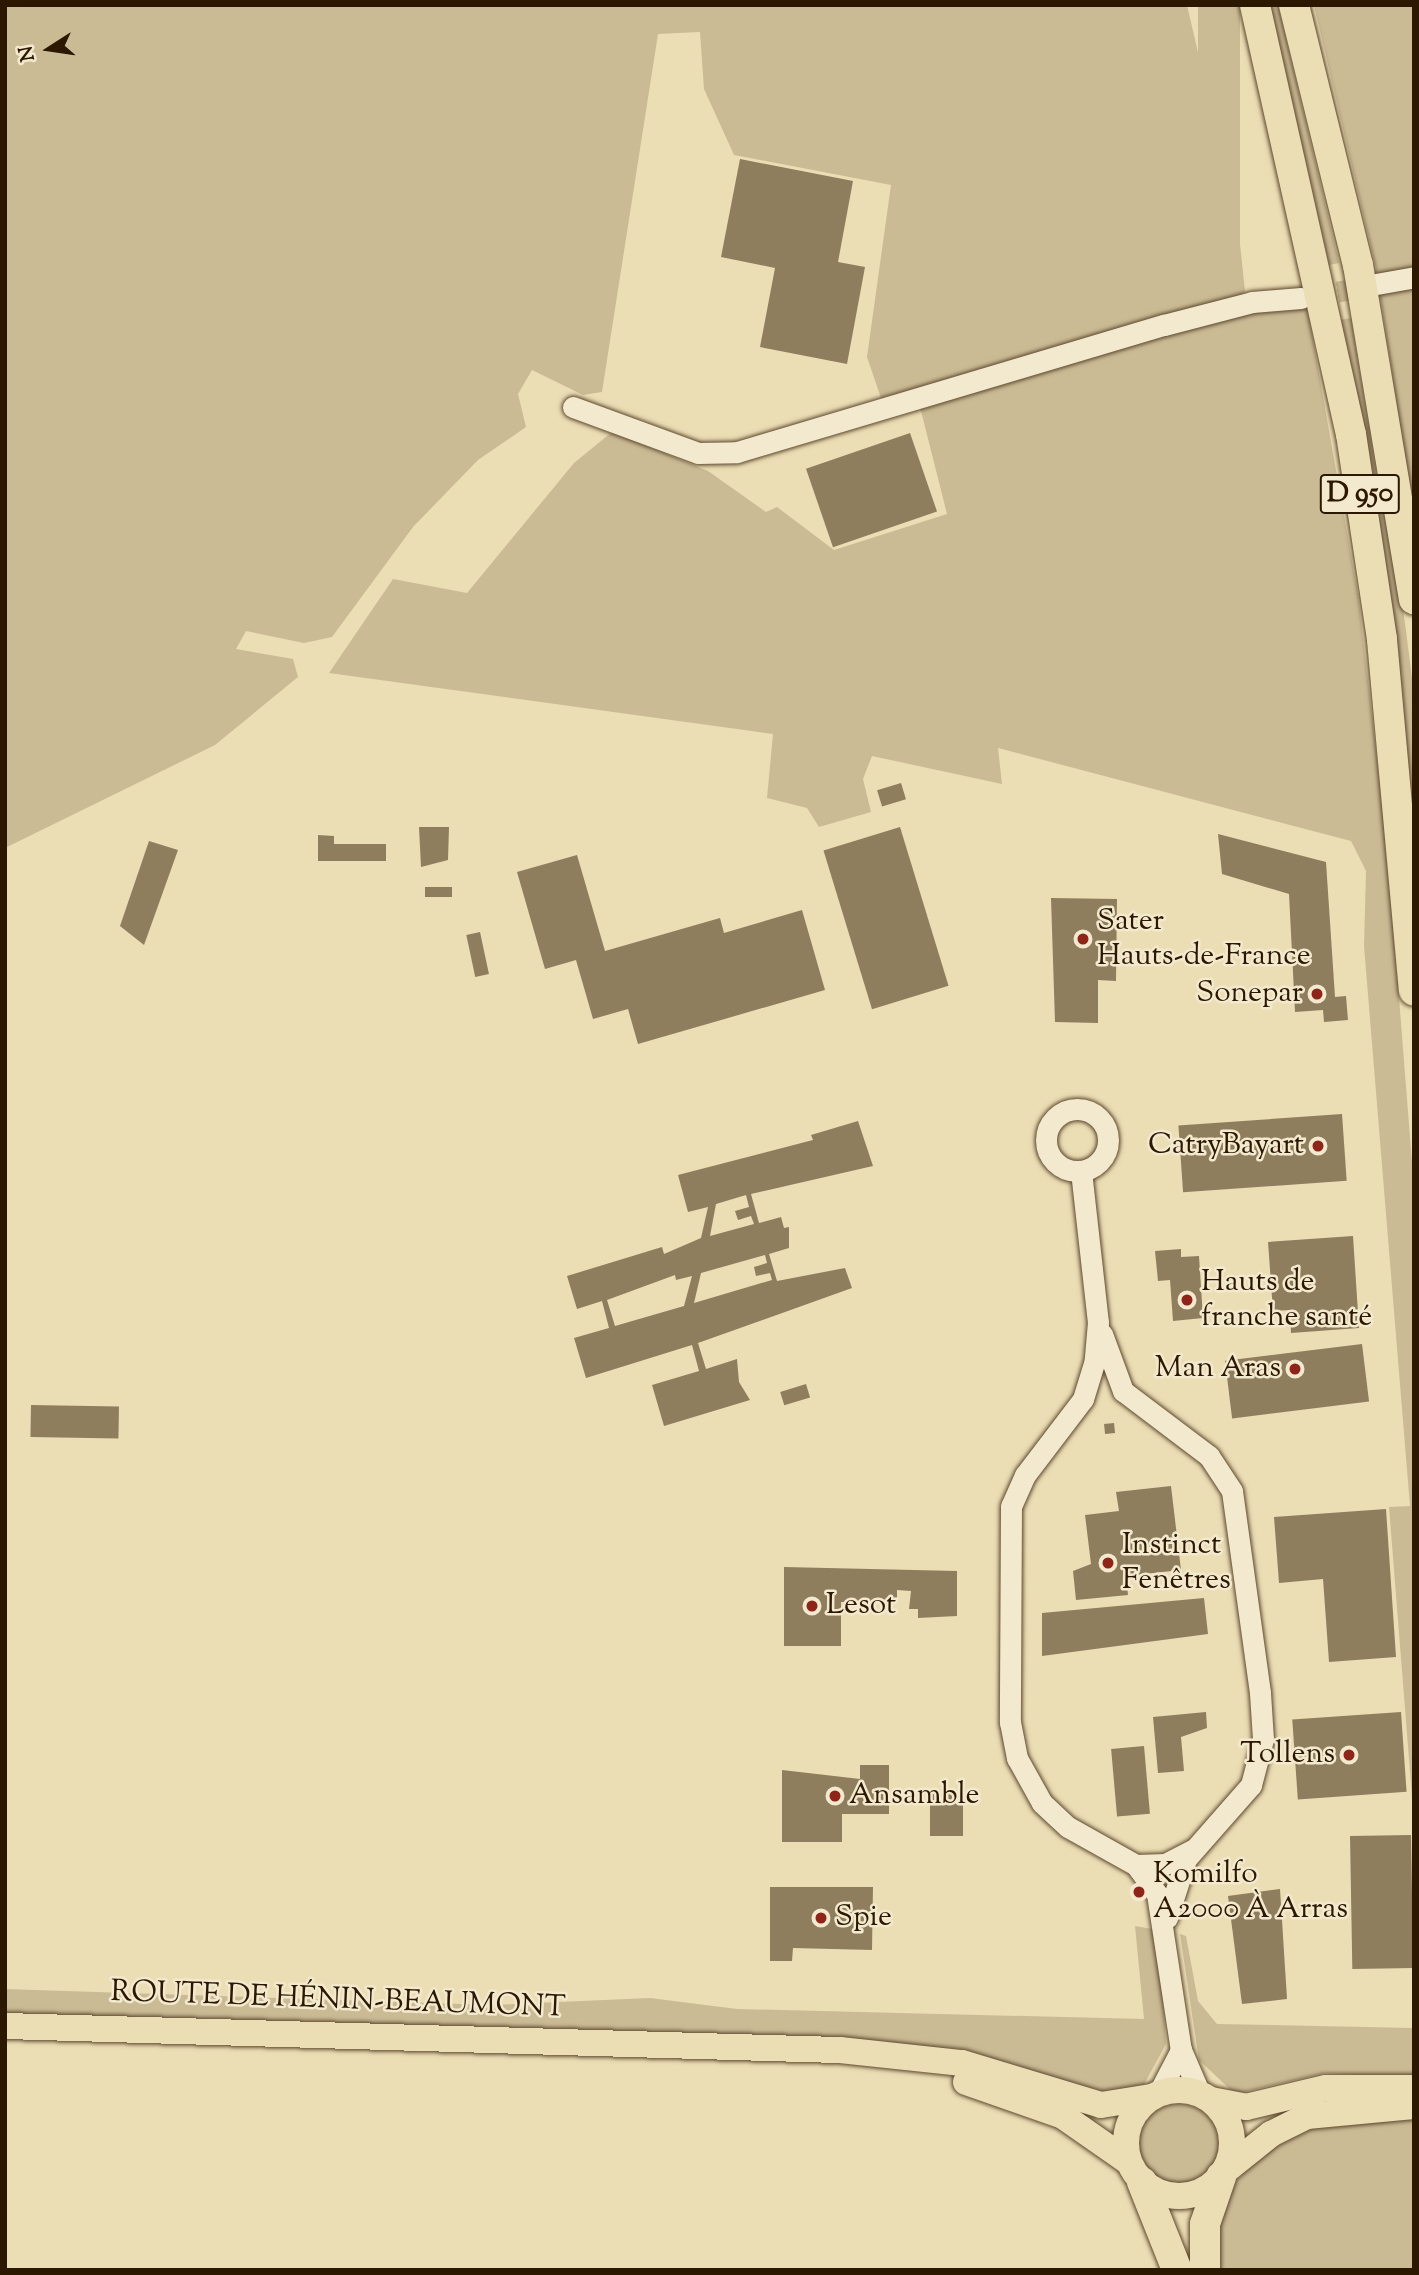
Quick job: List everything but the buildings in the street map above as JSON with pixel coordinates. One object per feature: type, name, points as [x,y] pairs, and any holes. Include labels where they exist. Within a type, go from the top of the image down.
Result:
[{"type":"highway","name":"D 950","points":[[1255,5],[1351,434],[1382,640],[1414,991]]},
{"type":"highway","name":"D 950","points":[[1294,5],[1358,265],[1414,599]]},
{"type":"highway","points":[[1135,2172],[1177,2270]]},
{"type":"highway","points":[[1205,2270],[1205,2224],[1223,2174]]},
{"type":"main road","name":"ROUTE DE HÉNIN-BEAUMONT","points":[[5,2026],[908,2056],[980,2067],[1101,2105],[1155,2096]]},
{"type":"main road","name":"ROUTE DE HÉNIN-BEAUMONT","points":[[669,2047],[984,2086],[1063,2116],[1135,2172]]},
{"type":"main road","points":[[1414,2088],[1325,2088],[1246,2106],[1205,2097],[1155,2096],[1129,2126],[1135,2172],[1182,2197],[1223,2174],[1264,2138],[1307,2116],[1414,2106]]},
{"type":"main road","points":[[1205,2097],[1232,2133],[1223,2174]]},
{"type":"street","points":[[1376,284],[1414,277]]},
{"type":"street","points":[[573,407],[698,453],[737,452],[1164,325],[1252,302],[1301,298]]},
{"type":"street","points":[[1081,1171],[1098,1322],[1092,1374],[1080,1404],[1025,1475],[1011,1506],[1010,1722],[1022,1770],[1042,1803],[1068,1827],[1136,1865],[1157,1894],[1167,1924],[1181,2050],[1205,2097]]},
{"type":"street","points":[[1098,1322],[1128,1396]]},
{"type":"street","points":[[1080,1404],[1105,1393],[1128,1396],[1209,1456],[1231,1491],[1241,1529],[1261,1755],[1236,1810],[1195,1849],[1173,1885],[1167,1924]]},
{"type":"street","points":[[1136,1865],[1165,1864],[1195,1849]]},
{"type":"street","points":[[1155,2096],[1181,2050]]},
{"type":"shaded area","points":[[5,5],[1187,5],[1238,225],[1245,291],[1238,301],[881,398],[867,357],[891,185],[734,155],[704,89],[700,32],[658,34],[602,392],[583,395],[532,370],[518,394],[526,427],[478,460],[413,527],[332,637],[304,643],[246,631],[236,649],[293,659],[298,677],[215,745],[5,848]]},
{"type":"shaded area","points":[[1198,5],[1240,5],[1240,297],[1198,297]]},
{"type":"shaded area","points":[[1270,5],[1278,5],[1339,263],[1329,265]]},
{"type":"shaded area","points":[[1314,5],[1414,5],[1414,516],[1376,268]]},
{"type":"shaded area","points":[[1307,306],[1358,595],[1387,845],[1414,1188],[1414,1822],[1389,1507],[1410,1506],[1364,946],[1366,871],[1351,841],[998,748],[1002,784],[872,756],[863,779],[871,812],[819,827],[807,808],[767,798],[773,734],[329,673],[393,579],[467,593],[574,463],[612,432],[708,471],[766,512],[777,507],[834,550],[947,514],[919,403],[1243,313]]},
{"type":"shaded area","points":[[1351,318],[1379,490],[1387,487],[1414,694],[1414,838],[1339,320]]},
{"type":"shaded area","points":[[1135,1926],[1158,1930],[1166,2044],[1142,2088],[1124,2097],[794,2038],[5,2015],[5,1989],[492,2005],[650,1998],[737,2009],[1144,2019]]},
{"type":"shaded area","points":[[1180,1934],[1186,1936],[1198,2001],[1217,2024],[1414,2028],[1414,2078],[1325,2073],[1235,2094],[1199,2060]]},
{"type":"shaded area","points":[[1179,2104],[1194,2107],[1207,2116],[1216,2129],[1219,2144],[1216,2159],[1207,2172],[1194,2181],[1179,2184],[1164,2181],[1151,2172],[1142,2159],[1139,2144],[1142,2129],[1151,2116],[1164,2107]]},
{"type":"shaded area","points":[[1356,2119],[1414,2120],[1414,2270],[1214,2270],[1215,2233],[1227,2193],[1252,2162],[1304,2129]]},
{"type":"tunnel","points":[[1307,297],[1375,285]]},
{"type":"place","name":"Sater Hauts-de-France","points":[[1083,939]]},
{"type":"place","name":"Sonepar","points":[[1317,994]]},
{"type":"place","name":"CatryBayart","points":[[1318,1146]]},
{"type":"place","name":"Hauts de franche santé","points":[[1187,1300]]},
{"type":"place","name":"Man Aras","points":[[1295,1369]]},
{"type":"place","name":"Instinct Fenêtres","points":[[1108,1563]]},
{"type":"place","name":"Lesot","points":[[812,1606]]},
{"type":"place","name":"Tollens","points":[[1349,1755]]},
{"type":"place","name":"Ansamble","points":[[835,1796]]},
{"type":"place","name":"Komilfo A2000 À Arras","points":[[1139,1892]]},
{"type":"place","name":"Spie","points":[[821,1918]]}]
